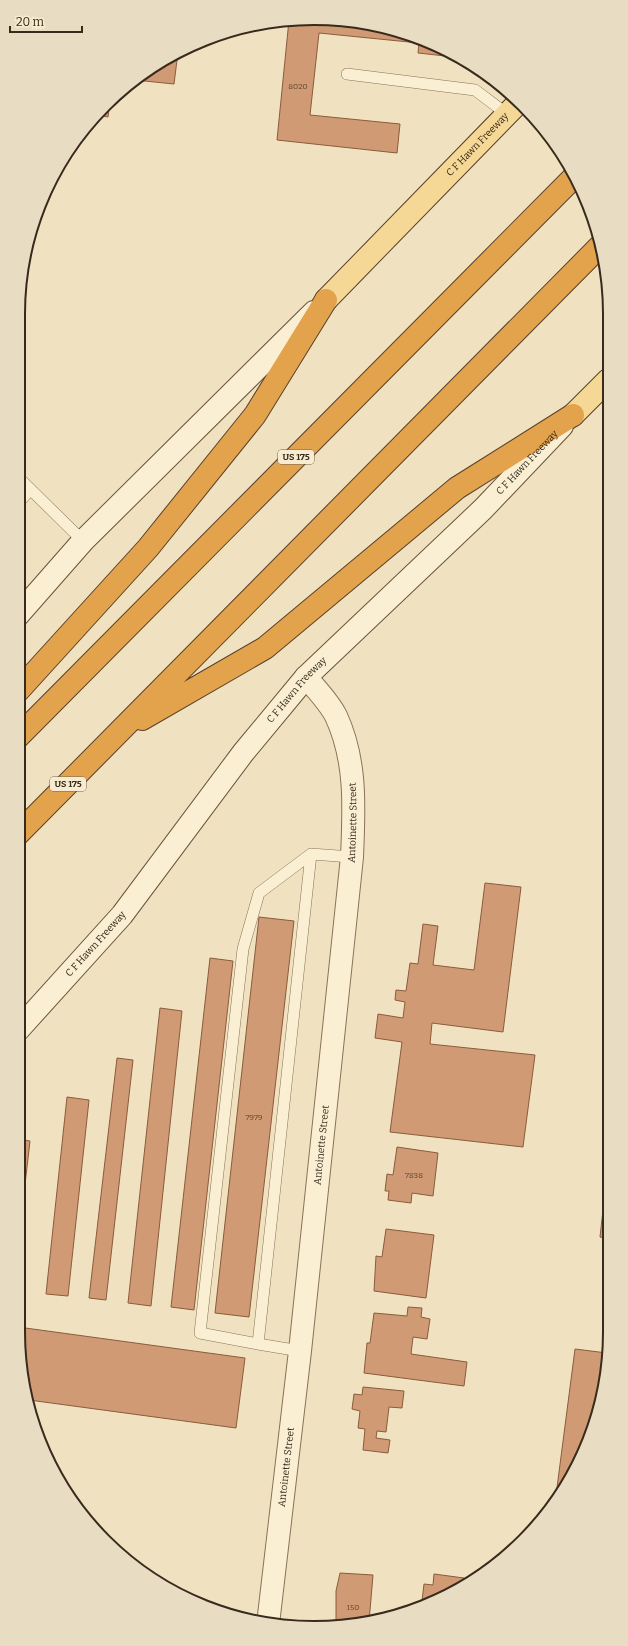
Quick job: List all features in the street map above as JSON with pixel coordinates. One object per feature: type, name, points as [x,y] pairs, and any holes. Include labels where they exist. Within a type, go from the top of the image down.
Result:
[{"type":"highway","name":"US 175","points":[[25,730],[570,181]]},
{"type":"highway","name":"US 175","points":[[25,827],[595,251]]},
{"type":"highway","points":[[25,683],[148,548],[255,415],[326,300]]},
{"type":"highway","points":[[118,733],[265,648],[457,488],[573,415]]},
{"type":"main road","name":"C F Hawn Freeway","points":[[25,607],[83,541],[326,300],[513,108]]},
{"type":"main road","name":"C F Hawn Freeway","points":[[25,1022],[122,916],[243,753],[306,677],[483,510],[603,385]]},
{"type":"main road","name":"Antoinette Street","points":[[269,1617],[300,1351],[352,857],[354,797],[349,750],[336,715],[306,677]]},
{"type":"lane","points":[[347,74],[475,90],[513,108]]},
{"type":"lane","points":[[25,485],[83,541]]},
{"type":"lane","points":[[25,495],[30,490]]},
{"type":"lane","points":[[300,1351],[200,1333],[243,949],[259,893],[311,854],[352,857]]},
{"type":"lane","points":[[258,1344],[311,854]]},
{"type":"building","points":[[314,25],[352,27],[389,35],[413,42],[319,33],[310,115],[400,124],[397,153],[277,140],[288,26]]},
{"type":"building","points":[[419,45],[443,56],[418,53]]},
{"type":"building","points":[[177,60],[174,84],[144,81]]},
{"type":"building","points":[[109,111],[108,117],[104,116]]},
{"type":"building","points":[[485,883],[521,887],[503,1032],[432,1023],[430,1044],[535,1055],[523,1147],[390,1132],[402,1042],[375,1038],[378,1014],[403,1018],[405,1002],[395,1000],[396,990],[406,991],[410,963],[418,964],[423,924],[438,926],[433,965],[474,970]]},
{"type":"building","points":[[259,917],[294,921],[249,1317],[215,1313]]},
{"type":"building","points":[[210,958],[233,961],[194,1310],[171,1307]]},
{"type":"building","points":[[160,1008],[182,1011],[151,1306],[128,1303]]},
{"type":"building","points":[[117,1058],[133,1060],[106,1300],[89,1298]]},
{"type":"building","points":[[67,1097],[89,1100],[68,1296],[46,1294]]},
{"type":"building","points":[[25,1140],[30,1141],[25,1184]]},
{"type":"building","points":[[397,1147],[438,1153],[433,1196],[412,1193],[411,1203],[388,1200],[389,1191],[385,1191],[387,1174],[393,1175]]},
{"type":"building","points":[[603,1210],[603,1238],[600,1237]]},
{"type":"building","points":[[386,1229],[434,1235],[426,1298],[374,1291],[376,1256],[382,1257]]},
{"type":"building","points":[[408,1307],[422,1308],[421,1317],[430,1319],[427,1339],[413,1337],[411,1354],[467,1362],[464,1386],[364,1373],[367,1343],[370,1343],[374,1313],[407,1316]]},
{"type":"building","points":[[25,1328],[245,1358],[236,1428],[34,1401],[27,1370]]},
{"type":"building","points":[[575,1349],[602,1352],[601,1370],[588,1425],[573,1460],[557,1488]]},
{"type":"building","points":[[363,1387],[404,1391],[402,1408],[389,1407],[386,1432],[377,1431],[376,1438],[390,1440],[388,1453],[363,1450],[365,1429],[358,1428],[360,1411],[352,1409],[354,1394],[362,1395]]},
{"type":"building","points":[[340,1573],[373,1575],[370,1615],[352,1619],[336,1620],[336,1591]]},
{"type":"building","points":[[434,1574],[464,1578],[442,1591],[422,1600],[424,1584],[433,1585]]}]
